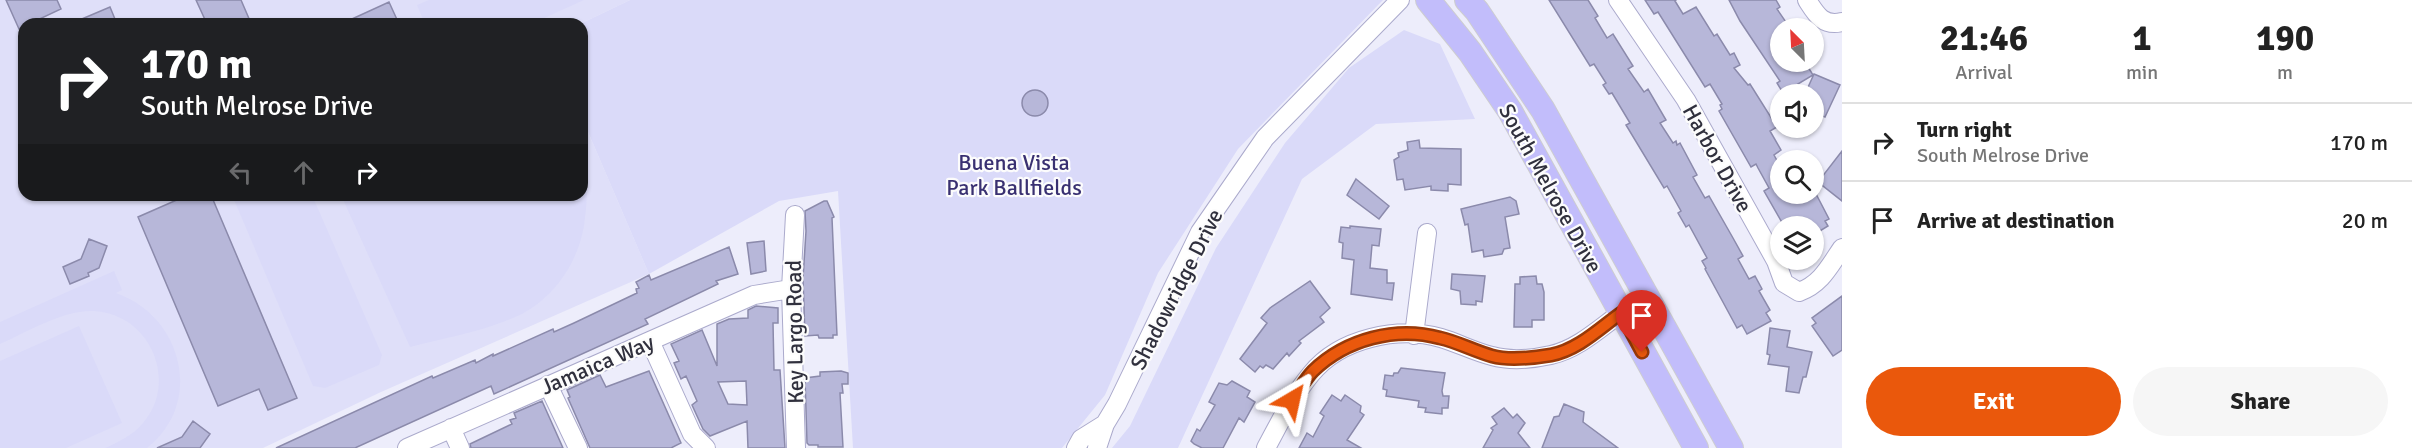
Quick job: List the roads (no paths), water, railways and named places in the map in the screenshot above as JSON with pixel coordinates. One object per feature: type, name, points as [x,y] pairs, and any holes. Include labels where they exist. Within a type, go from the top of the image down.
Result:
[{"type":"main road","name":"South Melrose Drive","points":[[1428,0],[1470,52],[1510,111],[1696,448]]},
{"type":"main road","name":"South Melrose Drive","points":[[1467,0],[1477,11],[1543,110],[1731,448]]},
{"type":"street","name":"Shadowridge Drive","points":[[1097,448],[1105,424],[1117,404],[1200,232],[1265,138],[1400,0]]},
{"type":"street","name":"Harbor Drive","points":[[1618,0],[1686,100],[1776,261],[1784,283],[1799,292],[1812,287],[1822,277],[1842,248]]},
{"type":"street","points":[[1808,0],[1817,17],[1825,22],[1836,24],[1842,22]]},
{"type":"street","name":"Key Largo Road","points":[[795,215],[791,290],[796,448]]},
{"type":"street","points":[[1414,335],[1426,233]]},
{"type":"street","name":"Jamaica Way","points":[[407,448],[754,295],[791,290]]},
{"type":"street","points":[[1266,448],[1292,400],[1313,372],[1336,353],[1366,339],[1399,333],[1439,338],[1494,357],[1540,356],[1573,348],[1621,313]]},
{"type":"street","points":[[650,341],[692,434],[706,448]]},
{"type":"street","points":[[548,385],[578,448]]},
{"type":"street","name":"Shadowridge Drive","points":[[1076,448],[1081,439],[1105,424]]},
{"type":"street","points":[[451,428],[460,448]]},
{"type":"park label","name":"Buena Vista Park Ballfields","points":[[1014,174]]}]
